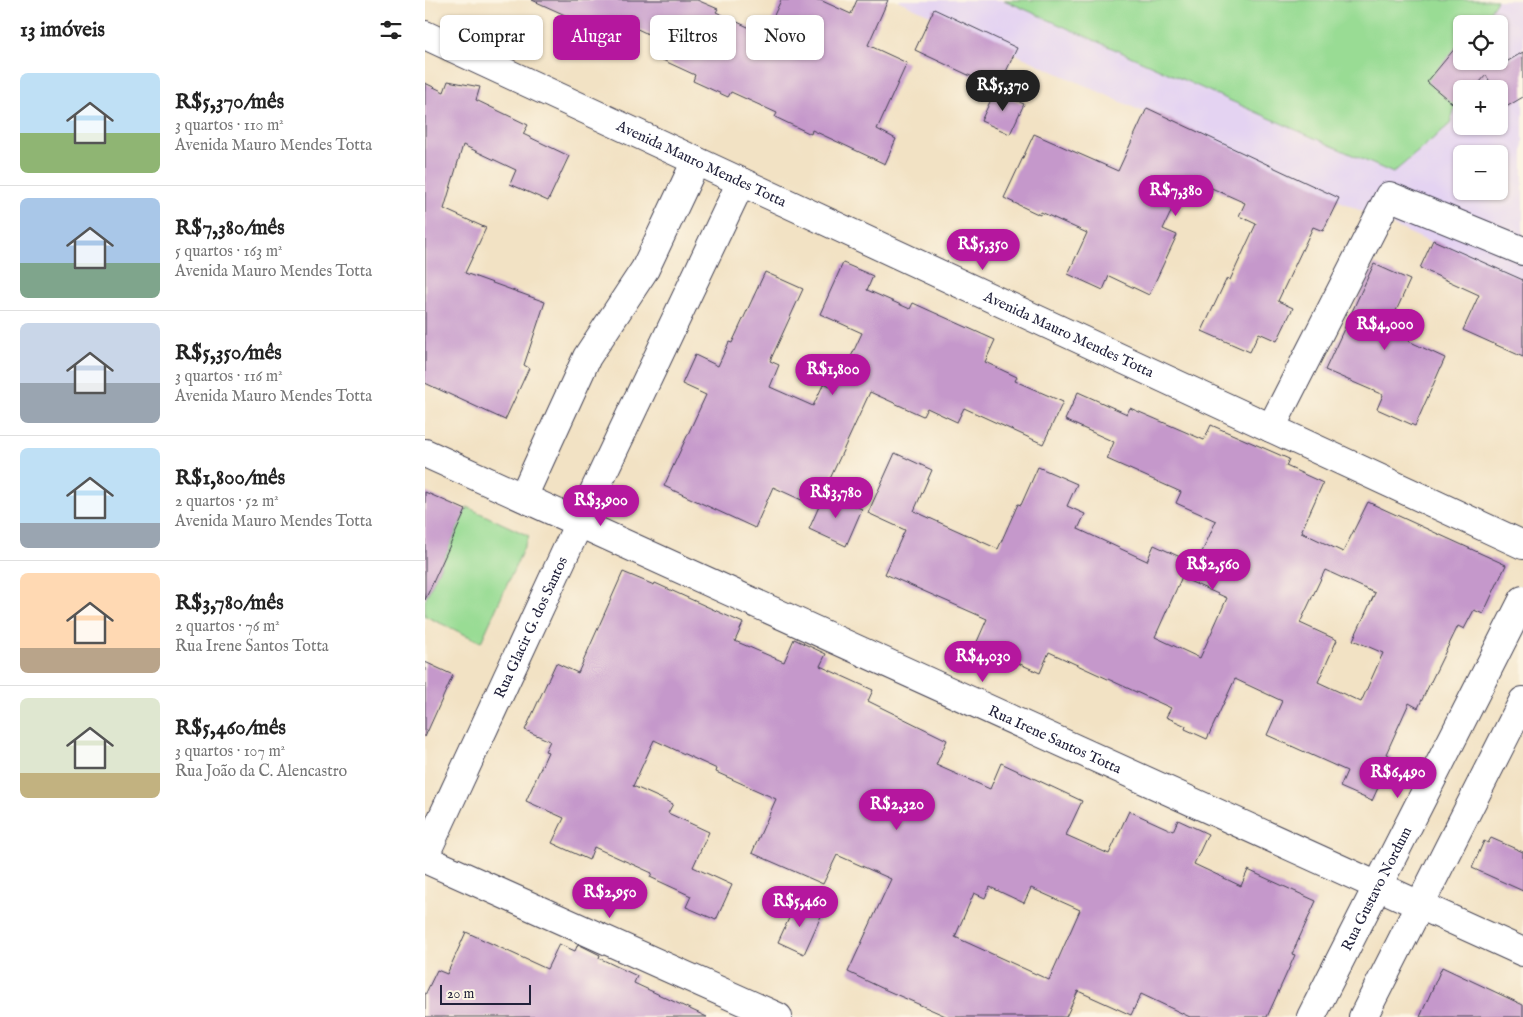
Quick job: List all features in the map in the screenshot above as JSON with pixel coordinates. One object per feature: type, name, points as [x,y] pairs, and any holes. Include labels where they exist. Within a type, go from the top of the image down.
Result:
[{"type":"street","name":"Avenida Mauro Mendes Totta","points":[[425,34],[1523,545]]},
{"type":"street","points":[[523,497],[587,357],[645,270],[696,161]]},
{"type":"street","name":"Rua Glacir G. dos Santos","points":[[425,855],[579,523],[741,182]]},
{"type":"street","points":[[1271,428],[1389,196],[1523,251]]},
{"type":"street","name":"Rua Irene Santos Totta","points":[[425,453],[1523,952]]},
{"type":"street","name":"Rua Gustavo Nordum","points":[[1311,1017],[1523,600]]},
{"type":"street","points":[[1363,1017],[1523,701]]},
{"type":"street","points":[[425,859],[778,1017]]},
{"type":"shaded area","points":[[897,0],[1523,0],[1523,285]]},
{"type":"green space","points":[[1004,0],[1497,0],[1488,15],[1453,15],[1453,70],[1466,70],[1463,80],[1453,80],[1453,114],[1450,124],[1393,173]]},
{"type":"green space","points":[[467,507],[529,536],[481,642],[425,616],[425,600]]},
{"type":"building","points":[[532,0],[697,0],[718,9],[716,12],[722,15],[650,15],[650,35],[640,30],[640,15],[565,15]]},
{"type":"building","points":[[781,0],[820,0],[851,14],[857,0],[888,0],[868,45],[907,63],[877,129],[896,139],[885,164],[812,130],[811,134],[775,117],[777,113],[731,92],[728,97],[693,81],[695,75],[662,60],[736,60],[736,21],[746,26],[746,60],[824,60],[824,15],[774,15]]},
{"type":"building","points":[[934,9],[1017,48],[998,89],[915,50]]},
{"type":"building","points":[[1453,51],[1453,70],[1508,70],[1508,61],[1523,52],[1523,97],[1508,106],[1508,80],[1489,80],[1486,75],[1482,80],[1453,80],[1453,104],[1427,82]]},
{"type":"building","points":[[448,81],[480,87],[476,100],[528,125],[523,134],[569,156],[548,201],[510,184],[516,170],[463,145],[444,209],[486,228],[465,273],[545,302],[524,365],[529,368],[505,420],[425,383],[425,83],[444,92]]},
{"type":"building","points":[[995,91],[1024,104],[1010,134],[981,121]]},
{"type":"building","points":[[1147,108],[1339,198],[1323,231],[1313,227],[1278,301],[1293,308],[1277,341],[1259,333],[1250,352],[1202,331],[1227,278],[1230,280],[1256,224],[1239,216],[1245,203],[1187,177],[1163,229],[1177,235],[1149,295],[1109,276],[1103,290],[1068,274],[1087,233],[1041,212],[1040,215],[1004,198],[1034,134],[1118,171]]},
{"type":"building","points":[[1433,240],[1523,280],[1523,357],[1463,330],[1479,295],[1420,268]]},
{"type":"building","points":[[843,263],[873,276],[867,290],[910,309],[913,303],[995,340],[985,362],[1017,377],[1015,381],[1063,402],[1043,444],[964,408],[957,422],[927,408],[923,416],[870,392],[817,507],[773,487],[755,528],[664,486],[706,395],[682,384],[695,355],[718,366],[729,342],[732,343],[765,272],[803,289],[770,361],[779,365],[770,387],[813,406],[824,383],[836,389],[862,333],[820,314]]},
{"type":"building","points":[[1374,264],[1410,280],[1387,331],[1445,358],[1415,426],[1377,409],[1383,395],[1325,370]]},
{"type":"building","points":[[1078,392],[1127,414],[1130,408],[1204,440],[1211,425],[1289,459],[1286,466],[1323,483],[1301,532],[1343,552],[1368,502],[1506,565],[1483,614],[1474,610],[1464,629],[1458,626],[1418,708],[1409,703],[1386,754],[1392,757],[1372,801],[1340,787],[1347,771],[1267,735],[1282,701],[1235,679],[1207,739],[1185,729],[1186,726],[1166,717],[1171,708],[1049,652],[1040,673],[976,644],[987,619],[885,574],[905,530],[868,513],[895,453],[932,470],[914,511],[998,549],[1018,504],[1021,505],[1038,467],[1077,484],[1067,506],[1085,514],[1078,529],[1147,561],[1154,545],[1189,561],[1155,637],[1200,658],[1227,598],[1189,581],[1216,521],[1176,503],[1181,492],[1107,459],[1114,442],[1065,420]],"holes":[[[1325,570],[1375,593],[1353,640],[1383,653],[1361,702],[1318,682],[1337,640],[1300,623]]]},
{"type":"building","points":[[425,492],[466,510],[425,600]]},
{"type":"building","points":[[825,493],[862,509],[846,546],[809,529]]},
{"type":"building","points":[[623,572],[654,585],[655,583],[743,623],[735,641],[784,662],[794,639],[826,654],[820,666],[873,690],[868,701],[947,740],[936,765],[990,789],[1001,763],[1082,801],[1066,835],[1109,854],[1129,811],[1173,831],[1178,820],[1208,834],[1194,864],[1241,886],[1248,870],[1316,901],[1292,954],[1295,955],[1267,1017],[1190,1017],[1141,994],[1131,1015],[1078,991],[1066,1017],[948,1017],[848,972],[891,879],[837,855],[823,884],[752,853],[776,799],[716,772],[717,769],[654,740],[633,786],[673,804],[668,813],[709,832],[693,867],[732,885],[716,920],[686,907],[691,896],[650,877],[652,873],[594,847],[589,860],[552,843],[564,818],[526,801],[548,752],[545,751],[550,741],[525,730],[556,663],[578,673]],"holes":[[[990,887],[1024,903],[1031,888],[1080,910],[1049,980],[955,937],[974,893],[985,898]]]},
{"type":"building","points":[[425,662],[453,675],[425,737]]},
{"type":"building","points":[[1491,838],[1523,852],[1523,891],[1472,868],[1484,841],[1488,843]]},
{"type":"building","points":[[796,903],[822,914],[804,954],[778,942]]},
{"type":"building","points":[[466,932],[547,969],[559,944],[575,951],[578,944],[600,955],[599,958],[637,976],[634,983],[707,1017],[425,1017],[425,995],[437,970],[447,974]]},
{"type":"building","points":[[1442,967],[1523,1005],[1523,1017],[1420,1017]]}]
